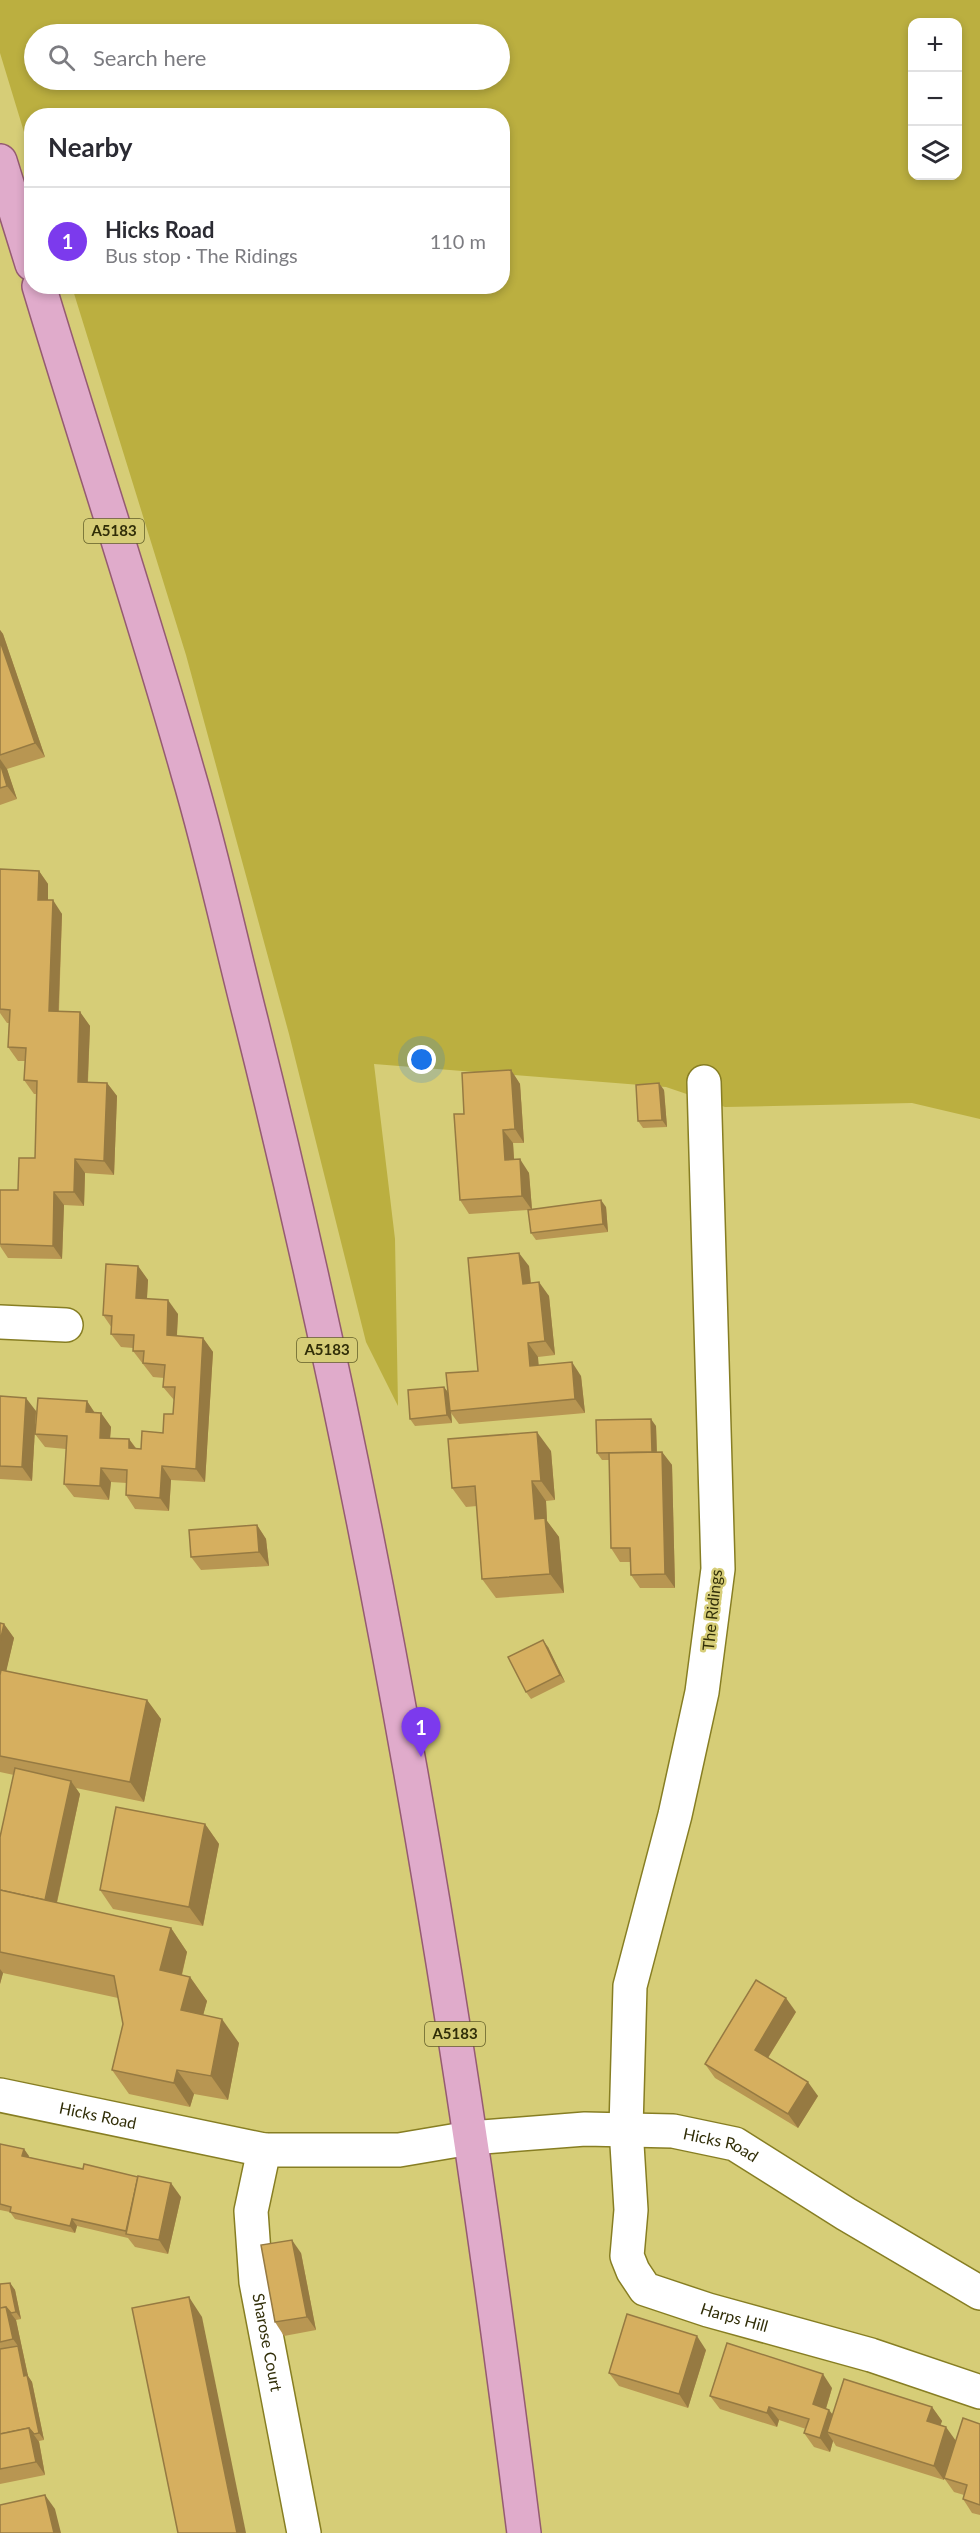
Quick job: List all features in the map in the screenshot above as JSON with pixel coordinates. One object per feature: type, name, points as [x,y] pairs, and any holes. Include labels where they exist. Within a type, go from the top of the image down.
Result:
[{"type":"main road","points":[[0,161],[24,238]]},
{"type":"main road","name":"A5183","points":[[41,294],[189,776],[288,1169],[370,1546],[439,1929],[499,2324],[524,2533]]},
{"type":"street","name":"The Ridings","points":[[626,2128],[630,1986],[675,1815],[702,1692],[718,1569],[704,1082]]},
{"type":"street","points":[[0,1322],[66,1325]]},
{"type":"street","name":"Hicks Road","points":[[0,2095],[264,2150],[399,2150],[470,2138],[626,2128],[674,2132],[735,2144],[846,2214],[980,2293]]},
{"type":"street","name":"Harps Hill","points":[[626,2128],[631,2210],[627,2256],[633,2271],[645,2289],[708,2310],[871,2355],[980,2392]]},
{"type":"street","name":"Sharose Court","points":[[264,2150],[251,2211],[256,2282],[304,2533]]},
{"type":"shaded area","points":[[0,0],[980,0],[980,1119],[912,1103],[725,1107],[666,1087],[374,1064],[395,1239],[398,1406],[366,1342],[289,1034],[186,655],[74,294],[510,294],[510,108],[24,108],[24,132],[0,53]]},
{"type":"building","points":[[0,641],[35,743],[0,755]]},
{"type":"building","points":[[0,763],[7,786],[0,788]]},
{"type":"building","points":[[0,869],[39,871],[38,900],[53,900],[49,1011],[80,1012],[78,1082],[107,1083],[104,1161],[75,1159],[74,1192],[54,1192],[53,1246],[0,1244],[0,1190],[18,1190],[19,1158],[35,1158],[37,1081],[24,1080],[26,1048],[8,1047],[10,1010],[0,1009]]},
{"type":"building","points":[[511,1070],[515,1129],[503,1130],[505,1160],[520,1159],[522,1196],[460,1200],[454,1114],[464,1114],[462,1073]]},
{"type":"building","points":[[659,1083],[662,1120],[638,1121],[636,1085]]},
{"type":"building","points":[[601,1200],[603,1224],[531,1233],[528,1210]]},
{"type":"building","points":[[519,1253],[523,1284],[539,1282],[545,1341],[528,1343],[530,1366],[572,1362],[575,1399],[450,1411],[446,1373],[478,1371],[468,1258]]},
{"type":"building","points":[[106,1264],[138,1266],[136,1298],[168,1300],[167,1335],[203,1338],[196,1469],[162,1466],[160,1498],[126,1495],[127,1470],[101,1468],[100,1486],[64,1484],[67,1436],[35,1434],[38,1398],[87,1401],[86,1412],[101,1413],[100,1438],[129,1439],[129,1448],[141,1449],[142,1431],[163,1433],[164,1414],[173,1414],[175,1387],[163,1387],[165,1365],[143,1363],[144,1351],[133,1351],[134,1335],[111,1334],[112,1316],[103,1315]]},
{"type":"building","points":[[444,1387],[447,1415],[410,1419],[408,1390]]},
{"type":"building","points":[[0,1396],[26,1398],[22,1467],[0,1466]]},
{"type":"building","points":[[651,1419],[652,1452],[597,1453],[596,1420]]},
{"type":"building","points":[[537,1432],[541,1481],[532,1481],[535,1519],[545,1518],[550,1574],[482,1579],[475,1486],[452,1488],[448,1439]]},
{"type":"building","points":[[662,1452],[665,1574],[631,1575],[630,1548],[611,1548],[609,1453]]},
{"type":"building","points":[[257,1525],[259,1552],[191,1557],[189,1530]]},
{"type":"building","points":[[0,1623],[4,1624],[0,1642]]},
{"type":"building","points":[[543,1640],[560,1675],[526,1692],[508,1657]]},
{"type":"building","points":[[1,1670],[147,1700],[130,1782],[0,1756]]},
{"type":"building","points":[[15,1768],[71,1781],[45,1900],[0,1890],[0,1837]]},
{"type":"building","points":[[116,1807],[205,1824],[189,1907],[100,1890]]},
{"type":"building","points":[[0,1890],[171,1928],[160,1970],[190,1977],[181,2010],[222,2019],[211,2076],[177,2070],[174,2083],[112,2070],[123,2024],[114,1976],[0,1952]]},
{"type":"building","points":[[756,1980],[786,1998],[755,2050],[808,2082],[788,2114],[705,2064]]},
{"type":"building","points":[[0,2144],[24,2149],[22,2156],[83,2169],[84,2164],[138,2177],[126,2231],[72,2219],[70,2226],[10,2212],[11,2207],[0,2204]]},
{"type":"building","points":[[138,2176],[171,2183],[159,2240],[126,2234]]},
{"type":"building","points":[[292,2240],[307,2317],[275,2322],[261,2245]]},
{"type":"building","points":[[10,2283],[16,2312],[11,2313],[6,2307],[0,2308],[0,2284]]},
{"type":"building","points":[[189,2297],[237,2533],[178,2533],[132,2308]]},
{"type":"building","points":[[6,2307],[13,2339],[0,2342],[0,2308]]},
{"type":"building","points":[[627,2314],[697,2336],[679,2394],[609,2373]]},
{"type":"building","points":[[727,2343],[823,2374],[813,2404],[829,2410],[820,2438],[804,2433],[809,2419],[769,2407],[767,2413],[710,2396]]},
{"type":"building","points":[[18,2346],[24,2376],[27,2375],[39,2433],[34,2434],[29,2428],[0,2434],[0,2349]]},
{"type":"building","points":[[844,2379],[932,2407],[927,2421],[946,2427],[934,2466],[827,2432]]},
{"type":"building","points":[[963,2418],[980,2424],[980,2505],[963,2499],[967,2485],[944,2478]]},
{"type":"building","points":[[29,2428],[36,2462],[0,2469],[0,2434]]},
{"type":"building","points":[[45,2495],[54,2533],[0,2533],[0,2505]]},
{"type":"place","name":"Hicks Road","points":[[421,1757]]}]
